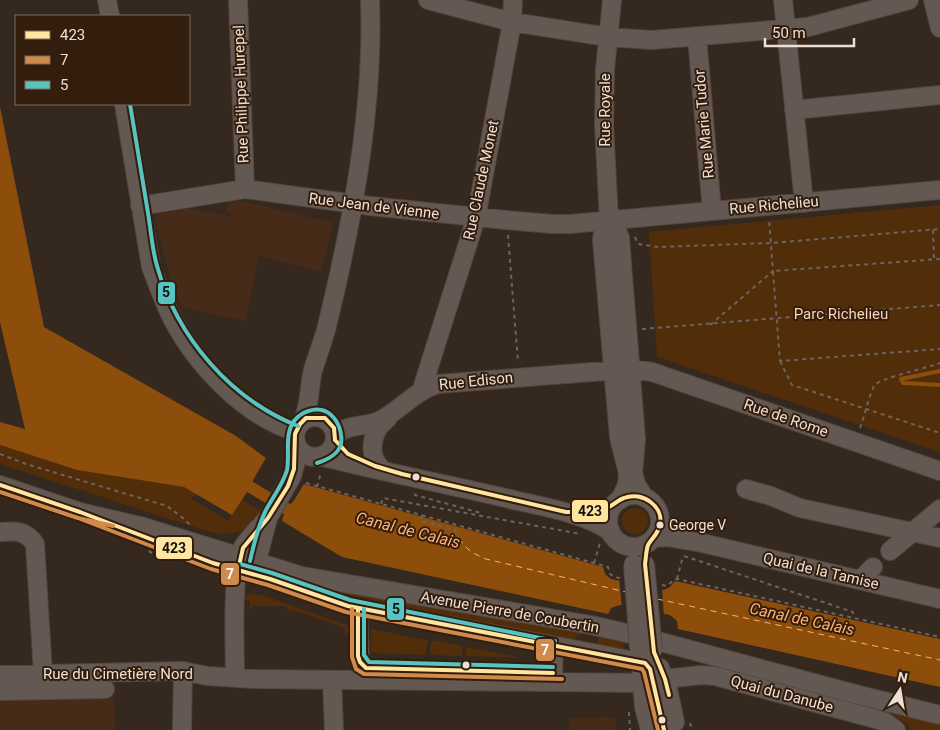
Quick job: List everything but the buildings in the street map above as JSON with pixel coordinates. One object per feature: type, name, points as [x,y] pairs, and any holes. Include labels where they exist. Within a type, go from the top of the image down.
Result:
[{"type":"street","points":[[107,0],[110,15]]},
{"type":"street","name":"Rue Philippe Hurepel","points":[[238,0],[245,189]]},
{"type":"street","points":[[295,484],[294,469],[298,432],[307,410],[313,370],[326,331],[352,204],[367,95],[370,0]]},
{"type":"street","points":[[428,0],[512,22],[608,37],[652,40],[824,24],[909,0]]},
{"type":"street","name":"Rue Claude Monet","points":[[421,392],[476,218],[512,22],[513,0]]},
{"type":"street","name":"Rue Royale","points":[[609,220],[604,135],[605,70],[612,0]]},
{"type":"street","points":[[782,0],[804,203]]},
{"type":"street","points":[[933,0],[940,28]]},
{"type":"street","name":"Rue Marie Tudor","points":[[696,37],[712,211]]},
{"type":"street","points":[[794,110],[940,95]]},
{"type":"street","points":[[124,105],[151,267],[172,320],[211,374],[237,398],[272,423],[298,432]]},
{"type":"street","name":"Rue Jean de Vienne","points":[[140,206],[245,189],[352,204],[476,218],[553,224],[609,220]]},
{"type":"street","name":"Rue Richelieu","points":[[609,220],[940,190]]},
{"type":"street","points":[[606,535],[609,518],[627,485],[628,473],[619,437],[602,240],[603,232],[609,220],[620,238],[636,439],[632,467],[633,476],[638,489],[644,497],[654,504],[659,514],[660,525],[639,564]]},
{"type":"street","name":"Rue Edison","points":[[336,438],[342,430],[374,423],[394,412],[421,392],[438,384],[631,369]]},
{"type":"street","name":"Rue de Rome","points":[[631,369],[652,372],[940,471]]},
{"type":"street","points":[[380,467],[374,460],[372,451],[376,432],[394,412]]},
{"type":"street","points":[[402,474],[350,455],[343,450],[336,438],[333,426],[325,418],[314,416],[306,418],[298,432],[303,452],[319,462],[402,474],[566,512],[601,526],[606,535],[627,546],[638,547],[652,540]]},
{"type":"street","points":[[235,677],[236,589],[268,518],[295,484],[302,468],[319,462],[331,450],[336,438]]},
{"type":"street","name":"Avenue Pierre de Coubertin","points":[[0,486],[80,512],[120,529],[247,566],[584,624],[636,635],[855,694],[940,714]]},
{"type":"street","points":[[746,489],[771,496],[800,508],[940,538]]},
{"type":"street","points":[[566,512],[593,511],[631,496],[644,497]]},
{"type":"street","points":[[890,551],[940,509]]},
{"type":"street","name":"Quai de la Tamise","points":[[659,514],[679,531],[702,543]]},
{"type":"street","points":[[0,532],[14,531],[24,533],[35,544],[43,674]]},
{"type":"street","name":"Quai de la Tamise","points":[[652,540],[667,537],[702,543],[940,599]]},
{"type":"street","points":[[627,546],[639,564],[647,667],[644,707],[650,730]]},
{"type":"street","points":[[247,566],[270,579],[358,609],[647,667]]},
{"type":"street","points":[[860,580],[873,567]]},
{"type":"street","points":[[358,609],[359,659],[361,665],[366,668],[553,672],[647,667]]},
{"type":"street","points":[[553,672],[554,647]]},
{"type":"street","points":[[647,667],[664,730]]},
{"type":"street","points":[[647,667],[676,730]]},
{"type":"street","name":"Rue du Cimetière Nord","points":[[0,675],[183,672],[207,676],[254,679],[332,680],[647,667]]},
{"type":"street","name":"Quai du Danube","points":[[647,667],[696,675],[715,676],[876,719],[896,730]]},
{"type":"street","points":[[182,730],[183,672]]},
{"type":"street","points":[[332,680],[334,730]]},
{"type":"street","points":[[0,691],[105,689]]},
{"type":"path","points":[[768,206],[780,361],[792,385],[940,433]]},
{"type":"path","points":[[506,220],[520,377]]},
{"type":"path","points":[[635,237],[638,244],[658,247],[771,243],[940,229]]},
{"type":"path","points":[[933,230],[934,260]]},
{"type":"path","points":[[710,325],[773,271],[940,259]]},
{"type":"path","points":[[627,330],[710,325],[777,317],[940,305]]},
{"type":"path","points":[[780,361],[940,349]]},
{"type":"path","points":[[856,442],[875,385],[881,380],[940,363]]},
{"type":"path","points":[[0,454],[26,464],[167,506],[190,526]]},
{"type":"path","points":[[317,487],[319,462]]},
{"type":"path","points":[[295,484],[317,487],[608,567],[610,574],[618,578]]},
{"type":"path","points":[[416,491],[415,496],[481,513],[481,516]]},
{"type":"path","points":[[381,504],[383,498],[583,534]]},
{"type":"path","points":[[422,515],[421,521],[455,530],[460,538]]},
{"type":"path","points":[[594,563],[606,535]]},
{"type":"path","points":[[677,579],[685,549]]},
{"type":"path","points":[[683,556],[853,612],[852,618]]},
{"type":"path","points":[[662,585],[667,586],[677,579],[940,637]]},
{"type":"shaded area","points":[[229,199],[333,223],[321,272],[259,256],[245,321],[182,307],[173,287],[154,214],[189,208],[230,216],[231,213],[226,212]]},
{"type":"shaded area","points":[[114,693],[115,730],[0,730],[0,695]]},
{"type":"shaded area","points":[[615,717],[616,730],[569,730],[569,718]]},
{"type":"green space","name":"Parc Richelieu","points":[[940,205],[940,452],[657,357],[649,232]]},
{"type":"green space","points":[[0,445],[77,470],[184,487],[198,495],[190,498],[228,521],[241,499],[261,511],[251,524],[241,531],[229,534],[213,533],[0,464]]},
{"type":"green space","points":[[635,508],[645,511],[648,521],[645,531],[635,534],[625,531],[622,521],[625,511]]},
{"type":"green space","points":[[277,571],[590,629],[567,643],[346,597]]},
{"type":"green space","points":[[245,594],[262,595],[349,626],[348,634],[345,634],[345,628],[297,611],[288,610],[287,606],[252,606],[252,610],[250,610],[250,601],[245,600]]},
{"type":"green space","points":[[371,629],[428,640],[425,655],[370,653]]},
{"type":"green space","points":[[599,634],[624,636],[623,651],[578,642],[580,640],[597,644]]},
{"type":"green space","points":[[432,640],[462,646],[462,656],[429,655]]},
{"type":"green space","points":[[466,647],[523,658],[466,656]]},
{"type":"green space","points":[[879,706],[940,720],[940,730],[912,730],[907,724]]},
{"type":"water","name":"Canal de Calais","points":[[0,107],[44,327],[236,436],[266,458],[253,482],[290,504],[304,484],[603,567],[605,574],[611,579],[664,590],[675,581],[940,639],[940,687],[678,629],[677,621],[670,615],[620,605],[611,608],[608,614],[342,557],[282,521],[284,514],[247,492],[232,515],[184,487],[77,470],[0,445],[0,422],[25,429],[0,322]]},
{"type":"pier","points":[[619,578],[662,587],[664,617],[622,608]]},
{"type":"waterway","points":[[940,371],[901,379],[903,383],[940,385]]},
{"type":"ferry route","points":[[459,538],[464,546],[486,559],[626,592]]},
{"type":"ferry route","points":[[657,599],[940,660]]},
{"type":"transit line","name":"5","points":[[130,105],[155,260],[166,292],[178,317],[192,341],[229,382],[250,400],[298,426]]},
{"type":"transit line","name":"5","points":[[250,561],[263,516],[287,470],[288,438],[291,426],[300,415],[308,411],[321,410],[328,413],[336,421],[341,441],[335,454],[317,463]]},
{"type":"transit line","name":"423","points":[[238,570],[243,548],[268,518],[288,486],[294,469],[295,434],[300,424],[306,418],[325,418],[334,428],[335,440]]},
{"type":"transit line","name":"423","points":[[335,440],[348,454],[375,466],[566,512],[604,509],[631,496],[644,498],[650,502],[659,512],[660,525],[648,545],[645,564],[654,652],[669,695]]},
{"type":"transit line","name":"423","points":[[0,485],[80,512],[213,563],[270,579],[348,606],[645,663],[650,669],[664,730]]},
{"type":"transit line","name":"7","points":[[0,492],[78,518],[113,526]]},
{"type":"transit line","name":"7","points":[[78,518],[211,569],[268,585],[346,612],[642,669],[658,730]]},
{"type":"transit line","name":"5","points":[[240,564],[350,600],[555,641]]},
{"type":"transit line","name":"7","points":[[352,609],[352,657],[356,669],[364,674],[562,679]]},
{"type":"transit line","name":"423","points":[[358,609],[358,656],[360,662],[366,668],[553,673]]},
{"type":"transit line","name":"5","points":[[364,609],[364,655],[369,662],[553,667]]},
{"type":"place","name":"George V","points":[[660,525]]}]
